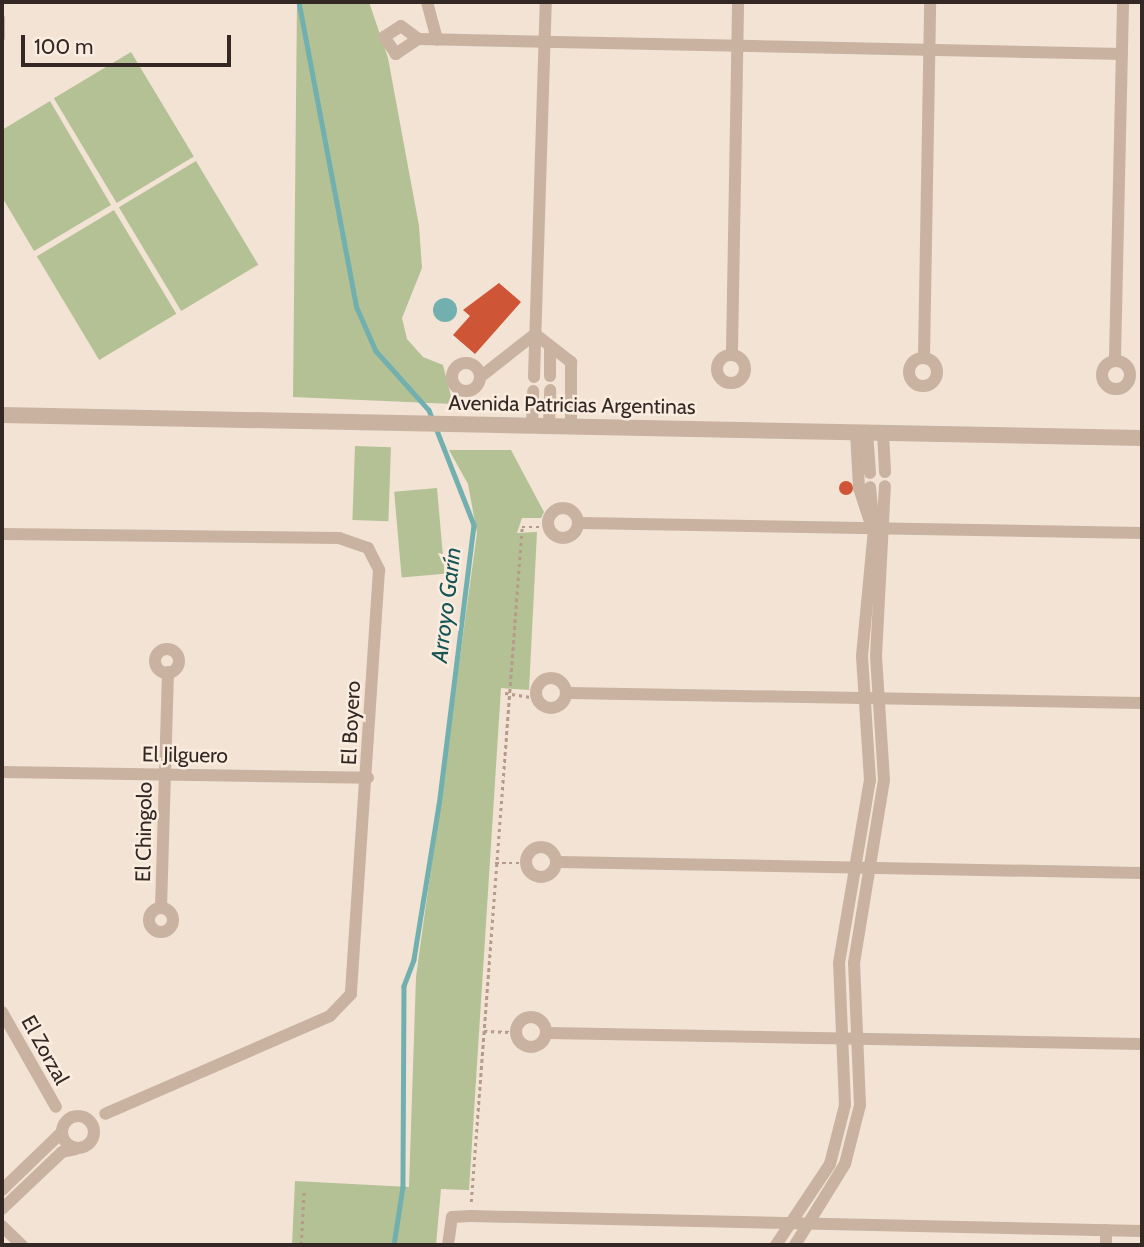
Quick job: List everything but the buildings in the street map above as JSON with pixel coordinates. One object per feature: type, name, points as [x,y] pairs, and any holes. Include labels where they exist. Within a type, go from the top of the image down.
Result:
[{"type":"street","points":[[427,2],[437,40]]},
{"type":"street","points":[[533,426],[546,2]]},
{"type":"street","points":[[732,351],[738,2]]},
{"type":"street","points":[[924,356],[930,2]]},
{"type":"street","points":[[1115,357],[1123,2]]},
{"type":"street","points":[[418,39],[1122,54]]},
{"type":"street","points":[[535,334],[571,362],[571,426]]},
{"type":"street","points":[[484,374],[535,334]]},
{"type":"street","points":[[550,425],[551,346]]},
{"type":"street","name":"Avenida Patricias Argentinas","points":[[2,415],[1142,439]]},
{"type":"street","points":[[869,432],[885,472]]},
{"type":"street","points":[[869,432],[870,473]]},
{"type":"street","points":[[869,432],[862,506],[874,528]]},
{"type":"street","points":[[794,1245],[810,1224],[852,1144],[862,1079],[855,941],[884,780],[876,656],[888,528],[885,486]]},
{"type":"street","points":[[776,1245],[793,1223],[837,1144],[848,1079],[840,952],[870,780],[862,656],[874,528],[870,487]]},
{"type":"street","points":[[582,523],[563,508],[551,514],[549,527],[562,537],[582,523],[1142,533]]},
{"type":"street","name":"El Boyero","points":[[2,534],[359,542],[379,570],[356,976],[342,1008],[105,1114],[82,1117]]},
{"type":"street","name":"El Chingolo","points":[[161,908],[168,672]]},
{"type":"street","points":[[569,693],[550,708],[536,698],[538,684],[550,678],[569,693],[1142,703]]},
{"type":"street","name":"El Jilguero","points":[[2,772],[368,778]]},
{"type":"street","points":[[559,862],[540,877],[525,863],[540,848],[559,862],[1142,873]]},
{"type":"street","name":"El Zorzal","points":[[2,1012],[56,1107],[62,1130]]},
{"type":"street","points":[[549,1033],[530,1047],[515,1032],[530,1018],[549,1033],[1142,1044]]},
{"type":"street","points":[[56,1107],[82,1117],[94,1131]]},
{"type":"street","points":[[2,1209],[62,1153],[90,1144],[94,1131],[105,1114]]},
{"type":"street","points":[[2,1190],[62,1130],[82,1117]]},
{"type":"street","points":[[62,1130],[76,1149]]},
{"type":"street","points":[[448,1245],[452,1217],[470,1216],[1142,1231]]},
{"type":"street","points":[[2,1226],[22,1245]]},
{"type":"street","points":[[1106,1230],[1106,1245]]},
{"type":"lane","points":[[2,18],[2,38]]},
{"type":"path","points":[[470,1216],[506,693],[522,527],[549,527]]},
{"type":"path","points":[[506,693],[536,698]]},
{"type":"path","points":[[495,863],[525,863]]},
{"type":"path","points":[[484,1031],[515,1032]]},
{"type":"path","points":[[301,1245],[304,1189]]},
{"type":"green space","points":[[297,2],[369,2],[388,58],[419,226],[422,268],[402,318],[407,339],[423,357],[443,365],[453,404],[293,397]]},
{"type":"green space","points":[[131,52],[194,157],[117,203],[54,98]]},
{"type":"green space","points":[[50,101],[111,205],[34,251],[2,197],[2,130]]},
{"type":"green space","points":[[196,161],[258,265],[181,311],[119,207]]},
{"type":"green space","points":[[114,210],[176,314],[99,360],[37,256]]},
{"type":"green space","points":[[355,446],[391,447],[388,521],[352,520]]},
{"type":"green space","points":[[449,450],[511,450],[544,512],[541,518],[522,518],[517,533],[537,532],[529,690],[501,688],[469,1190],[441,1189],[436,1245],[292,1245],[295,1181],[409,1187],[416,977],[477,533],[468,484]]},
{"type":"green space","points":[[437,488],[444,574],[402,577],[394,492]]},
{"type":"water","points":[[445,298],[453,302],[457,310],[453,318],[445,322],[437,318],[433,310],[437,302]]},
{"type":"waterway","name":"Arroyo Garín","points":[[299,2],[357,308],[376,351],[429,410],[474,525],[439,805],[414,960],[404,986],[403,1187],[394,1245]]}]
